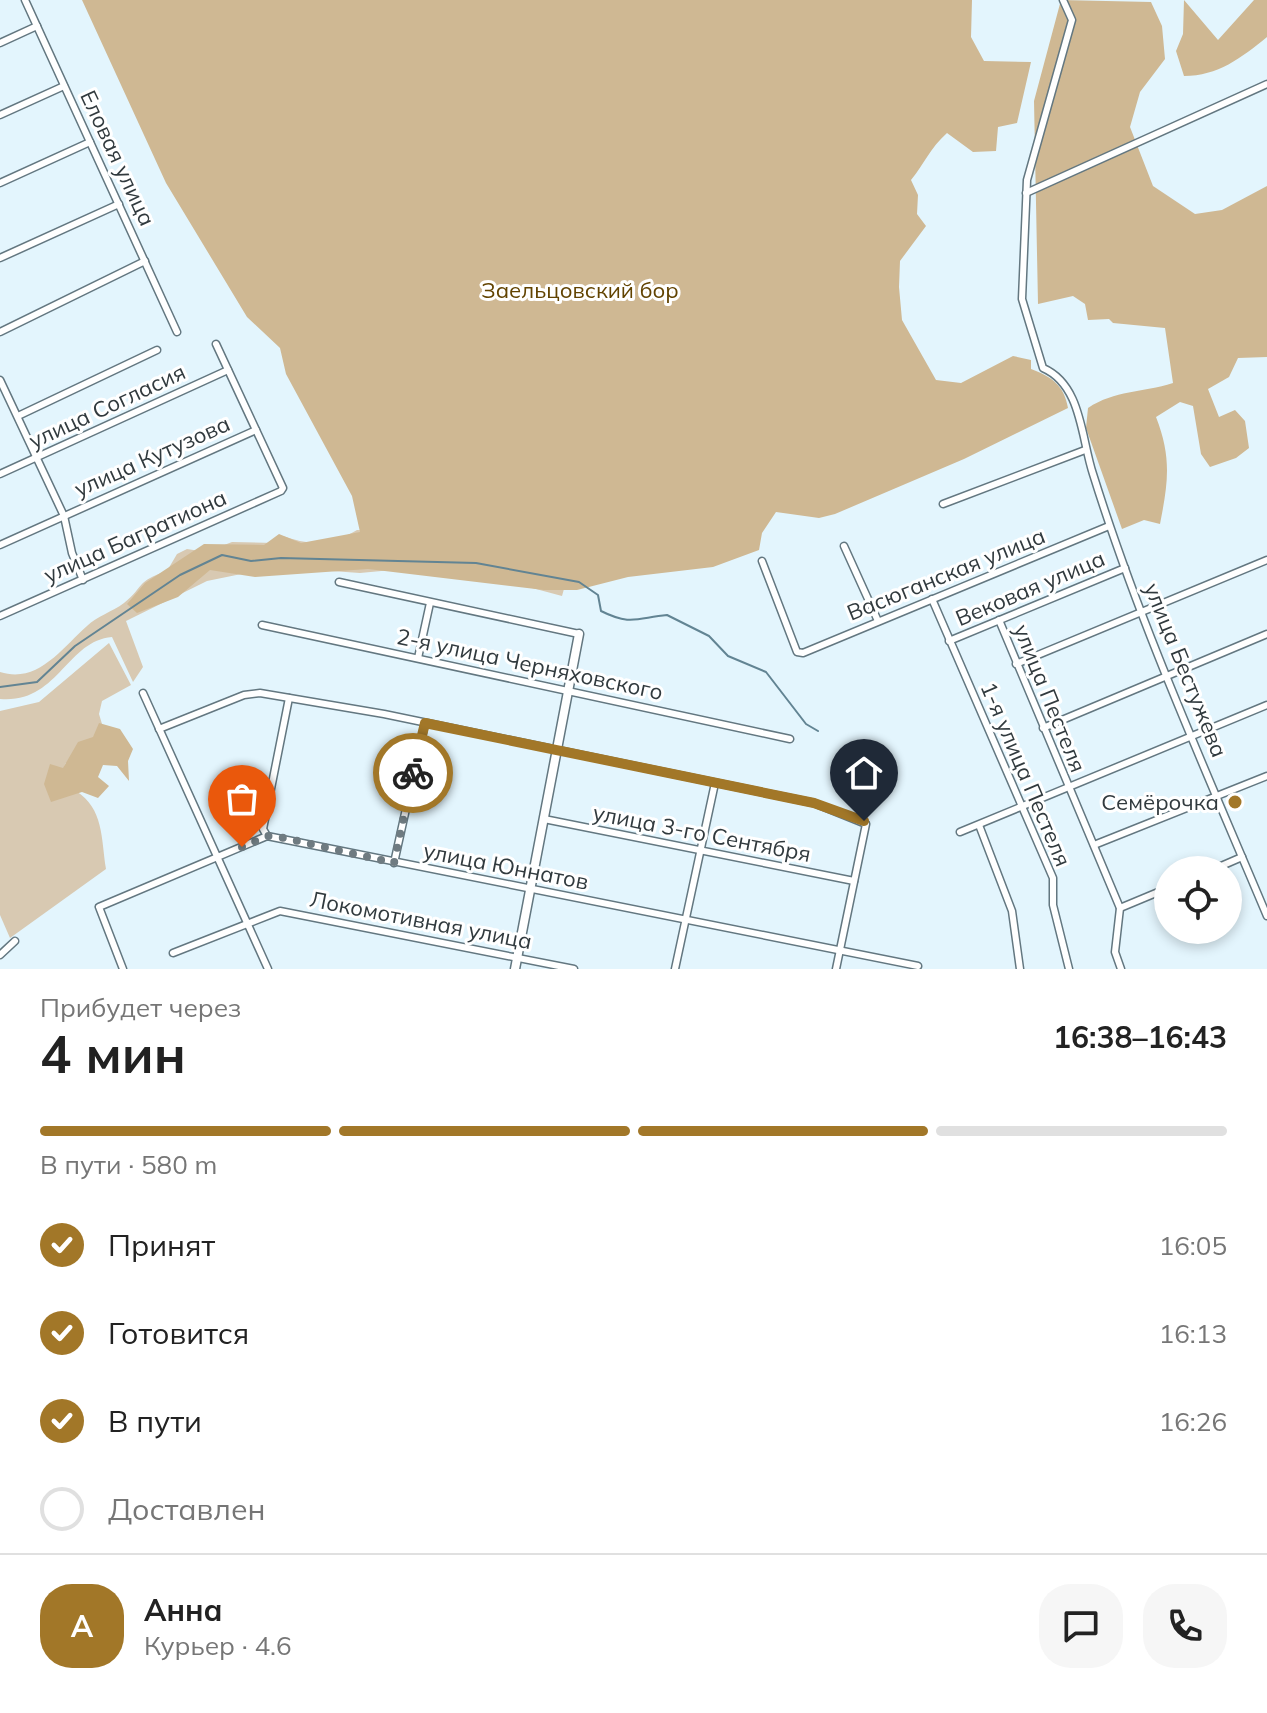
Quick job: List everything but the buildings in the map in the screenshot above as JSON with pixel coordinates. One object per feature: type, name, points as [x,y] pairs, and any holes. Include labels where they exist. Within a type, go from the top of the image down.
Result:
[{"type":"street","name":"Еловая улица","points":[[25,0],[177,332]]},
{"type":"street","name":"улица Бестужева","points":[[1063,0],[1072,20],[1026,193],[1022,299],[1043,368],[1054,373],[1078,410],[1085,450],[1109,526],[1242,856]]},
{"type":"street","points":[[0,43],[37,26]]},
{"type":"street","points":[[1026,193],[1267,84]]},
{"type":"street","points":[[0,115],[64,86]]},
{"type":"street","points":[[0,183],[90,142]]},
{"type":"street","points":[[0,258],[119,204]]},
{"type":"street","points":[[0,332],[145,261]]},
{"type":"street","points":[[216,344],[256,430]]},
{"type":"street","points":[[18,416],[157,350]]},
{"type":"street","name":"улица Согласия","points":[[0,474],[228,370]]},
{"type":"street","points":[[0,380],[64,516],[72,553],[83,580]]},
{"type":"street","name":"улица Багратиона","points":[[0,616],[283,488],[256,430]]},
{"type":"street","name":"улица Кутузова","points":[[0,545],[256,430]]},
{"type":"street","points":[[943,504],[1085,450]]},
{"type":"street","name":"Васюганская улица","points":[[762,561],[797,652],[803,653],[1109,526]]},
{"type":"street","points":[[844,546],[878,621]]},
{"type":"street","points":[[1016,664],[1267,560]]},
{"type":"street","name":"Вековая улица","points":[[949,641],[1125,568]]},
{"type":"street","points":[[339,582],[579,634],[515,969]]},
{"type":"street","name":"1-я улица Пестеля","points":[[932,599],[1053,878],[1053,905],[1069,969]]},
{"type":"street","points":[[418,658],[430,603]]},
{"type":"street","name":"улица Пестеля","points":[[999,620],[1120,908]]},
{"type":"street","name":"2-я улица Черняховского","points":[[262,625],[790,739]]},
{"type":"street","points":[[1043,728],[1267,634]]},
{"type":"street","points":[[143,693],[268,969]]},
{"type":"street","points":[[159,729],[244,695],[289,698],[814,803],[864,821],[867,834],[836,969]]},
{"type":"street","points":[[123,969],[98,913],[99,907],[267,836],[263,829],[289,698]]},
{"type":"street","points":[[960,832],[1267,705]]},
{"type":"street","points":[[394,863],[425,723]]},
{"type":"street","points":[[1094,845],[1267,776]]},
{"type":"street","points":[[675,969],[715,783]]},
{"type":"street","name":"улица 3-го Сентября","points":[[544,819],[854,881]]},
{"type":"street","points":[[979,825],[1012,911],[1020,969]]},
{"type":"street","name":"улица Юннатов","points":[[267,836],[918,966]]},
{"type":"street","name":"улица Бестужева","points":[[1242,857],[1267,916]]},
{"type":"street","points":[[1121,969],[1115,952],[1120,908],[1154,894]]},
{"type":"street","name":"Локомотивная улица","points":[[173,953],[280,911],[574,969]]},
{"type":"street","points":[[0,955],[15,941]]},
{"type":"shaded area","points":[[357,530],[416,532],[571,564],[562,596],[495,578],[413,568],[360,573],[275,567],[207,581],[126,621],[143,667],[133,682],[112,637],[96,641],[83,649],[36,692],[20,698],[0,699],[0,672],[26,673],[48,662],[91,623],[124,603],[145,581],[167,571],[177,554],[187,549],[206,552],[232,542],[275,543],[283,536],[321,542],[339,539]]},
{"type":"shaded area","points":[[109,643],[131,685],[102,701],[99,714],[105,734],[65,764],[61,796],[76,791],[92,806],[100,825],[106,869],[10,938],[0,915],[0,711],[39,702]]},
{"type":"green space","name":"Заельцовский бор","points":[[82,0],[972,0],[971,37],[984,61],[1031,62],[1017,123],[998,127],[996,151],[973,152],[947,133],[911,180],[918,195],[917,214],[926,226],[900,261],[902,320],[936,380],[961,383],[1013,356],[1031,360],[1031,369],[1056,383],[1068,408],[964,459],[835,514],[819,518],[776,512],[762,533],[759,550],[713,567],[628,577],[577,590],[544,590],[368,569],[255,577],[210,570],[178,597],[137,613],[127,604],[145,583],[204,544],[264,545],[279,534],[301,543],[360,532],[352,496],[286,374],[280,348],[247,317],[166,183]]},
{"type":"green space","points":[[1061,0],[1151,2],[1162,26],[1165,59],[1140,92],[1130,127],[1153,186],[1195,214],[1222,210],[1267,186],[1267,357],[1238,358],[1229,377],[1208,389],[1219,417],[1235,410],[1245,421],[1249,448],[1236,458],[1210,467],[1201,454],[1193,406],[1180,402],[1156,417],[1167,470],[1160,524],[1144,520],[1122,529],[1086,428],[1088,408],[1098,402],[1173,383],[1165,328],[1113,323],[1109,319],[1088,320],[1085,304],[1073,296],[1038,304],[1034,101]]},
{"type":"green space","points":[[1184,0],[1218,40],[1254,0],[1267,0],[1267,37],[1238,59],[1218,69],[1184,76],[1176,51],[1183,34]]},
{"type":"green space","points":[[99,723],[120,729],[133,749],[128,761],[129,781],[117,766],[103,765],[98,777],[109,786],[98,798],[82,792],[51,802],[44,784],[50,764],[63,768],[78,742],[93,737]]},
{"type":"waterway","points":[[0,687],[37,682],[75,646],[180,575],[222,555],[251,561],[281,558],[476,563],[579,582],[598,595],[601,611],[620,618],[634,620],[667,615],[709,636],[728,656],[766,672],[806,724],[818,731]]},
{"type":"way so far","points":[[242,847],[267,836],[280,837],[394,863],[413,773]]},
{"type":"place","name":"Семёрочка","points":[[1235,802]]},
{"type":"route","points":[[413,773],[425,723],[814,803],[864,821]]}]
